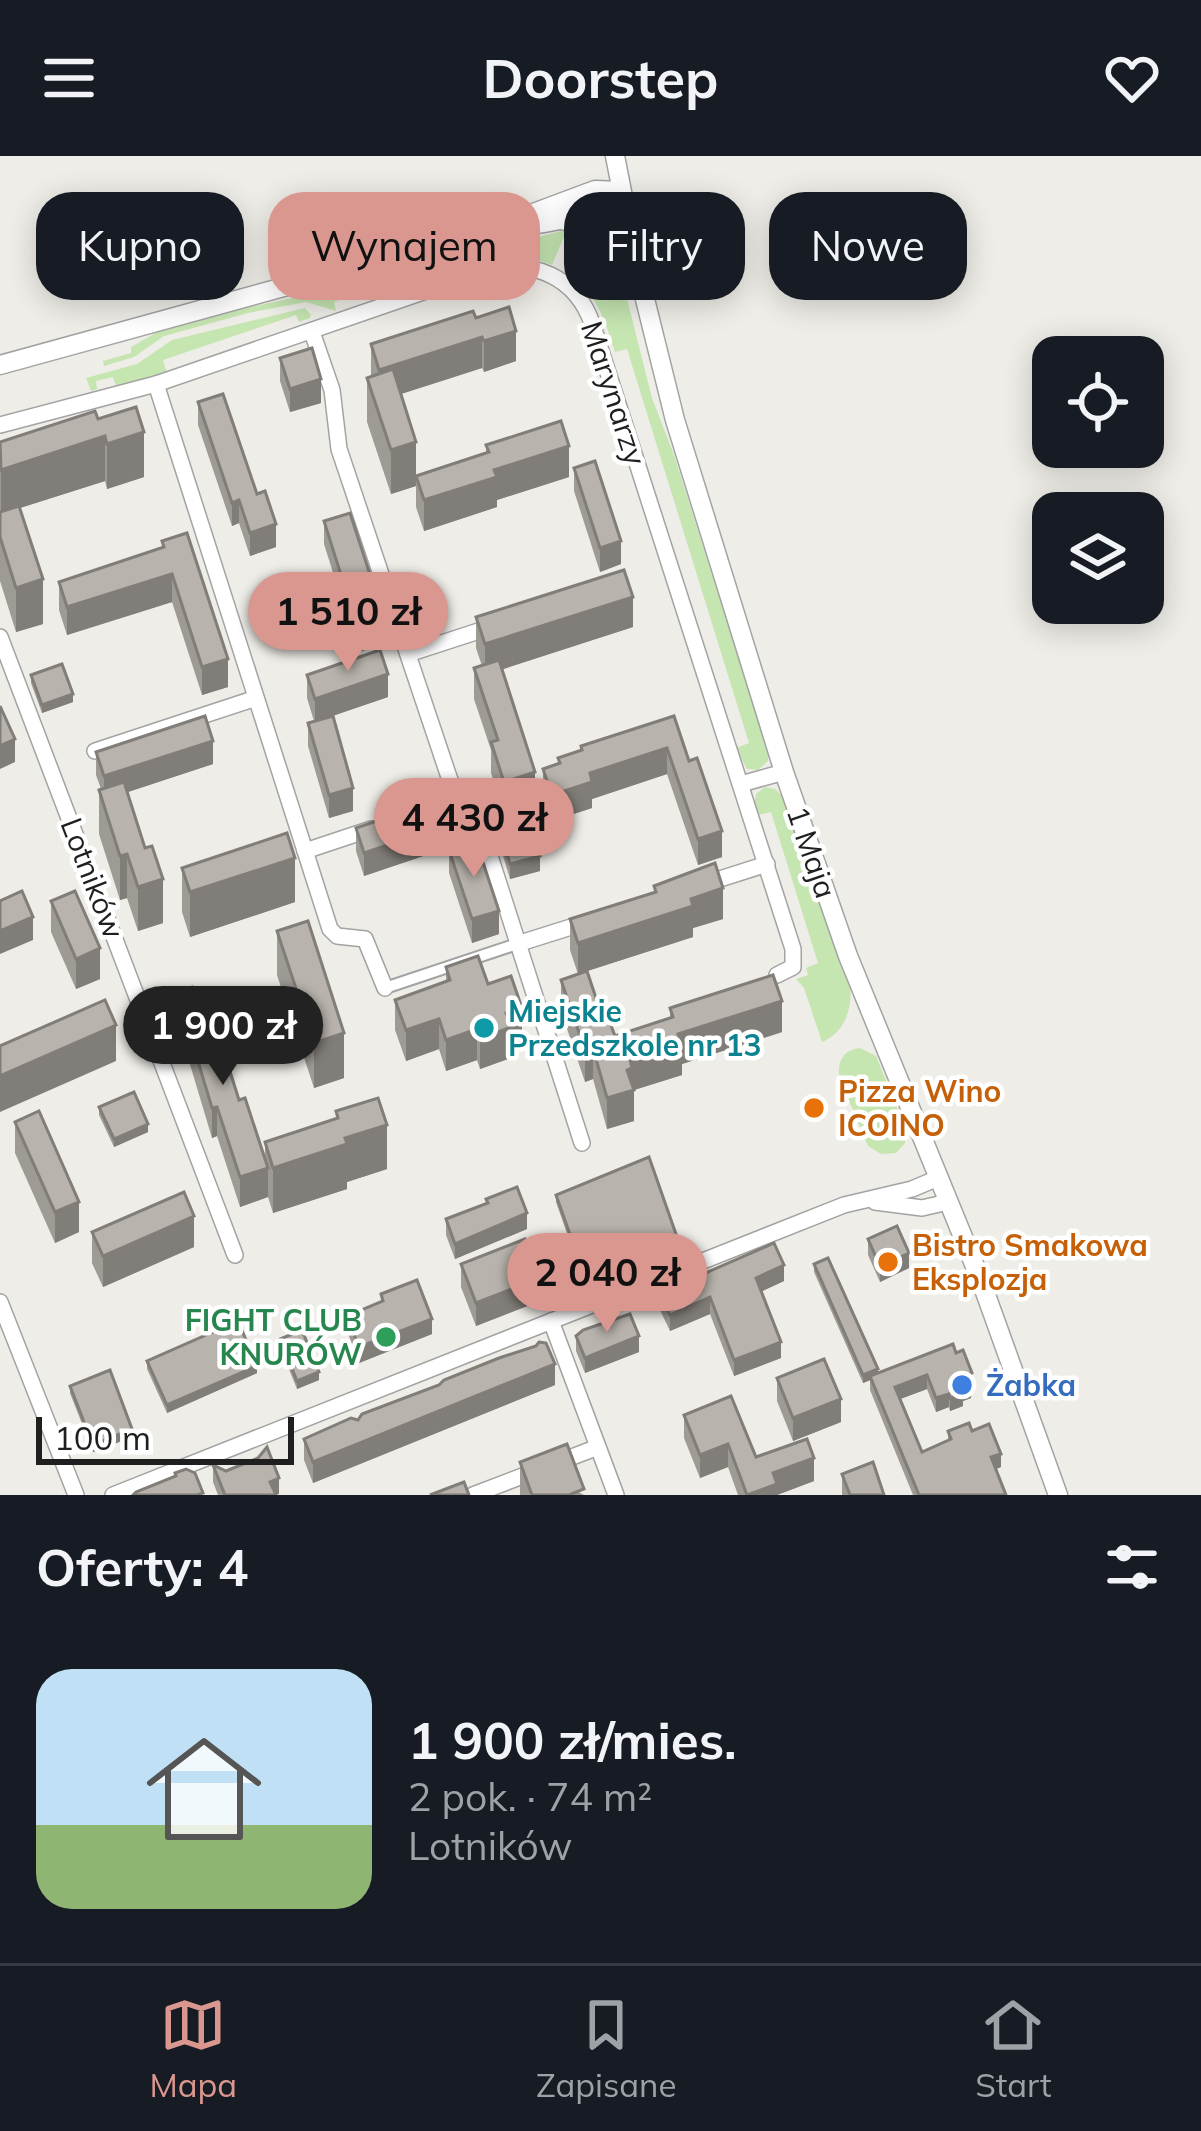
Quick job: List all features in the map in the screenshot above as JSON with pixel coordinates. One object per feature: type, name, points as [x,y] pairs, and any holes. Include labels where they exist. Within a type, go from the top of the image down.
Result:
[{"type":"street","points":[[583,192],[598,179],[605,156]]},
{"type":"street","name":"1 Maja","points":[[615,156],[679,436],[784,772],[848,956],[1004,1343],[1058,1495]]},
{"type":"street","points":[[589,192],[622,191]]},
{"type":"street","points":[[540,223],[610,203],[622,191]]},
{"type":"street","points":[[556,220],[594,231],[617,249],[645,301]]},
{"type":"street","name":"Marynarzy","points":[[0,425],[156,384],[498,268],[539,270],[578,294],[592,323],[794,959],[791,969],[777,975]]},
{"type":"street","points":[[0,365],[268,291]]},
{"type":"street","points":[[312,332],[332,390],[339,449],[459,799],[485,842],[582,1143]]},
{"type":"street","points":[[156,384],[332,934],[365,939],[385,988],[609,914]]},
{"type":"street","points":[[408,654],[505,622]]},
{"type":"street","name":"Lotników","points":[[0,637],[235,1255]]},
{"type":"street","points":[[95,751],[256,698]]},
{"type":"street","points":[[741,784],[784,772]]},
{"type":"street","points":[[282,847],[304,846],[459,799]]},
{"type":"street","points":[[693,887],[766,864]]},
{"type":"street","points":[[113,1495],[844,1205],[912,1190],[938,1178]]},
{"type":"street","points":[[866,1200],[922,1208],[948,1202]]},
{"type":"street","points":[[0,1302],[76,1495]]},
{"type":"street","points":[[551,1321],[616,1495]]},
{"type":"street","points":[[473,1495],[598,1447]]},
{"type":"green space","points":[[564,232],[552,265],[540,261],[540,237]]},
{"type":"green space","points":[[283,300],[340,300],[334,302],[336,311],[306,302],[164,336],[134,357],[104,366],[103,361],[131,353],[131,347],[159,331]]},
{"type":"green space","points":[[593,300],[627,300],[652,398],[768,752],[768,761],[758,770],[747,769],[736,748],[749,743],[627,349],[615,352]]},
{"type":"green space","points":[[305,308],[310,318],[299,322],[296,315],[163,360],[167,373],[117,389],[113,377],[96,381],[97,389],[91,391],[86,378],[137,364],[172,340]]},
{"type":"green space","points":[[765,787],[782,796],[850,986],[845,1019],[822,1042],[804,988],[796,979],[808,975],[806,968],[818,963],[771,812],[757,815],[754,806],[756,794]]},
{"type":"green space","points":[[860,1048],[876,1056],[907,1132],[896,1153],[881,1154],[868,1146],[840,1079],[842,1058]]},
{"type":"building","points":[[509,307],[516,331],[379,370],[371,344],[473,311],[476,318]]},
{"type":"building","points":[[312,348],[321,379],[290,389],[280,358]]},
{"type":"building","points":[[393,369],[416,442],[391,450],[367,378]]},
{"type":"building","points":[[223,394],[257,494],[265,491],[276,524],[250,533],[239,500],[232,503],[198,402]]},
{"type":"building","points":[[136,407],[144,432],[107,444],[105,436],[1,470],[0,442],[95,411],[98,419]]},
{"type":"building","points":[[561,421],[569,446],[494,470],[497,477],[424,500],[416,476],[489,452],[486,445]]},
{"type":"building","points":[[595,461],[621,541],[600,548],[574,468]]},
{"type":"building","points":[[19,506],[43,579],[16,588],[0,537],[0,512]]},
{"type":"building","points":[[350,513],[385,621],[358,629],[324,521]]},
{"type":"building","points":[[187,533],[228,659],[202,667],[172,574],[67,607],[59,582],[164,547],[162,541]]},
{"type":"building","points":[[624,570],[633,597],[485,644],[476,617]]},
{"type":"building","points":[[380,650],[388,674],[315,699],[307,675]]},
{"type":"building","points":[[499,660],[535,772],[504,782],[491,742],[498,740],[474,668]]},
{"type":"building","points":[[62,664],[73,694],[42,705],[31,675]]},
{"type":"building","points":[[0,706],[15,739],[0,746]]},
{"type":"building","points":[[205,716],[213,741],[104,776],[96,752]]},
{"type":"building","points":[[333,716],[353,788],[329,795],[308,723]]},
{"type":"building","points":[[674,716],[689,761],[697,758],[722,831],[698,839],[667,748],[590,773],[592,782],[552,795],[543,769],[560,763],[558,758]]},
{"type":"building","points":[[124,782],[145,848],[152,846],[163,879],[138,887],[127,854],[120,856],[99,790]]},
{"type":"building","points":[[432,802],[441,827],[364,853],[356,828]]},
{"type":"building","points":[[532,825],[540,856],[510,864],[501,833]]},
{"type":"building","points":[[287,833],[295,858],[190,892],[182,868]]},
{"type":"building","points":[[476,841],[499,911],[472,919],[449,850]]},
{"type":"building","points":[[715,863],[723,888],[691,899],[693,906],[578,943],[570,919],[656,892],[654,886]]},
{"type":"building","points":[[22,891],[33,917],[0,931],[0,901]]},
{"type":"building","points":[[75,891],[100,948],[76,959],[51,901]]},
{"type":"building","points":[[308,921],[344,1033],[314,1043],[277,931]]},
{"type":"building","points":[[478,956],[488,984],[511,976],[522,1008],[506,1013],[511,1027],[480,1039],[477,1029],[446,1040],[439,1019],[406,1030],[395,1000],[450,980],[446,967]]},
{"type":"building","points":[[587,971],[604,1022],[609,1020],[615,1036],[673,1017],[670,1008],[773,975],[782,1001],[678,1034],[682,1044],[630,1060],[632,1068],[627,1070],[634,1090],[607,1098],[593,1048],[585,1050],[561,980]]},
{"type":"building","points":[[192,987],[201,1018],[212,1014],[239,1100],[245,1098],[268,1168],[240,1177],[217,1107],[212,1108],[177,991]]},
{"type":"building","points":[[105,1000],[116,1025],[0,1076],[0,1046]]},
{"type":"building","points":[[134,1092],[148,1124],[114,1139],[99,1107]]},
{"type":"building","points":[[378,1098],[387,1125],[345,1138],[347,1144],[273,1168],[265,1142],[338,1118],[336,1111]]},
{"type":"building","points":[[39,1111],[79,1202],[55,1212],[15,1122]]},
{"type":"building","points":[[649,1157],[677,1237],[584,1274],[556,1195]]},
{"type":"building","points":[[517,1187],[527,1213],[455,1244],[446,1219]]},
{"type":"building","points":[[184,1192],[194,1216],[103,1256],[92,1232]]},
{"type":"building","points":[[897,1226],[909,1253],[880,1266],[868,1239]]},
{"type":"building","points":[[525,1239],[540,1278],[476,1303],[461,1264]]},
{"type":"building","points":[[774,1243],[784,1265],[756,1278],[781,1342],[734,1360],[710,1297],[670,1315],[660,1293]]},
{"type":"building","points":[[828,1258],[878,1369],[863,1375],[814,1264]]},
{"type":"building","points":[[417,1280],[432,1319],[359,1347],[347,1316],[383,1301],[381,1294]]},
{"type":"building","points":[[630,1314],[639,1336],[585,1358],[576,1336]]},
{"type":"building","points":[[238,1321],[257,1366],[167,1405],[147,1361]]},
{"type":"building","points":[[302,1330],[319,1372],[297,1381],[280,1339]]},
{"type":"building","points":[[546,1343],[555,1364],[313,1462],[304,1439]]},
{"type":"building","points":[[953,1344],[956,1353],[963,1350],[972,1373],[967,1375],[971,1385],[961,1389],[963,1393],[936,1398],[927,1375],[895,1387],[922,1452],[951,1439],[948,1431],[969,1423],[972,1431],[989,1424],[1001,1454],[991,1457],[1006,1495],[919,1495],[870,1376]]},
{"type":"building","points":[[824,1359],[841,1399],[793,1418],[777,1378]]},
{"type":"building","points":[[110,1370],[132,1429],[93,1445],[70,1386]]},
{"type":"building","points":[[731,1396],[756,1457],[807,1439],[814,1458],[773,1473],[777,1484],[747,1495],[728,1444],[700,1455],[684,1415]]},
{"type":"building","points":[[567,1444],[584,1489],[569,1495],[532,1495],[520,1462]]},
{"type":"building","points":[[267,1447],[279,1478],[270,1482],[276,1495],[225,1495],[213,1465],[226,1471],[258,1458]]},
{"type":"building","points":[[873,1462],[884,1495],[850,1495],[842,1474]]},
{"type":"building","points":[[186,1469],[195,1473],[203,1493],[133,1495],[176,1476]]},
{"type":"building","points":[[464,1482],[469,1495],[430,1495]]},
{"type":"place","name":"Miejskie Przedszkole nr 13","points":[[484,1028]]},
{"type":"place","name":"Pizza Wino ICOINO","points":[[814,1108]]},
{"type":"place","name":"Bistro Smakowa Eksplozja","points":[[888,1262]]},
{"type":"place","name":"FIGHT CLUB KNURÓW","points":[[386,1337]]},
{"type":"place","name":"Żabka","points":[[962,1385]]}]
